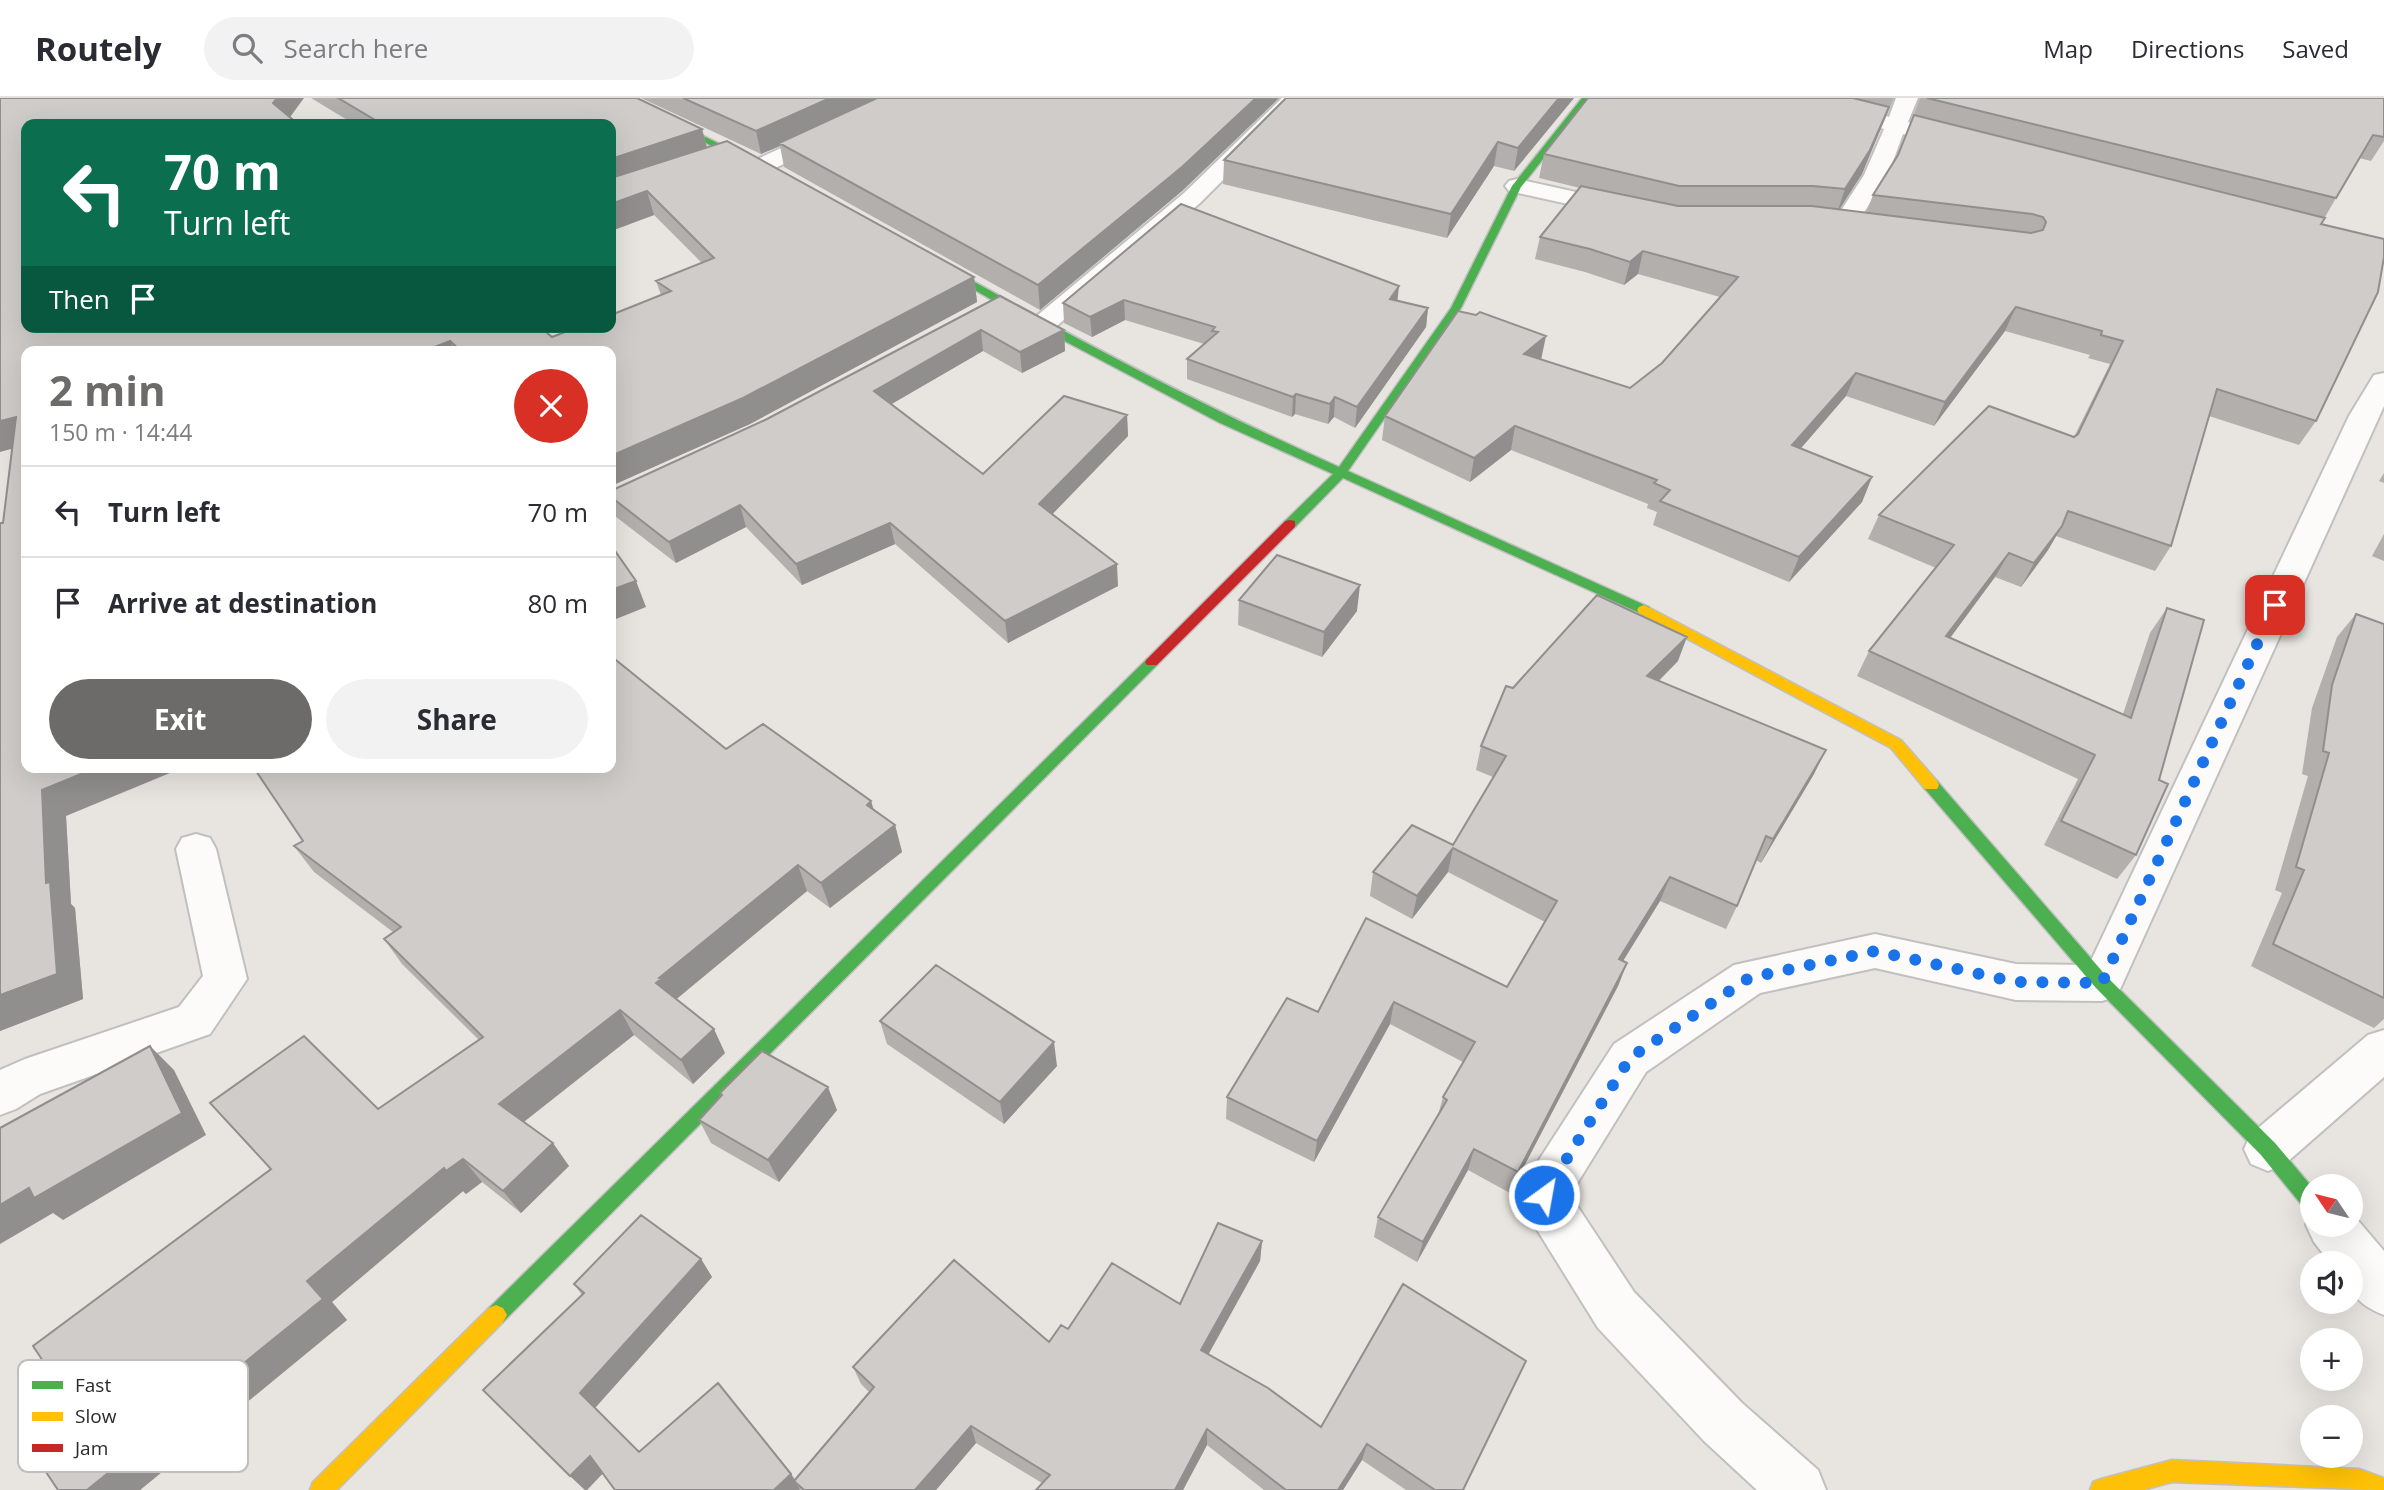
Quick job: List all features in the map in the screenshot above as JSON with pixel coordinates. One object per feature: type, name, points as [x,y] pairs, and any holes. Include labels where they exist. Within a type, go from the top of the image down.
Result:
[{"type":"street","points":[[618,98],[767,170],[907,98]]},
{"type":"street","points":[[1042,325],[1192,198],[1293,98]]},
{"type":"street","points":[[321,1490],[1341,473],[1456,308],[1517,186],[1587,98]]},
{"type":"street","points":[[1791,98],[1976,147]]},
{"type":"street","points":[[1818,220],[1856,224],[1907,98]]},
{"type":"street","points":[[708,162],[732,154]]},
{"type":"street","points":[[1517,186],[1646,214]]},
{"type":"street","points":[[918,254],[991,308],[1042,325],[1224,420],[1619,597],[1896,744],[2102,983],[2268,1149],[2300,1188]]},
{"type":"street","points":[[2102,983],[2310,530],[2364,416],[2384,381]]},
{"type":"street","points":[[0,1095],[25,1079],[194,1021],[225,979],[196,849]]},
{"type":"street","points":[[1798,1490],[1723,1422],[1616,1310],[1544,1195],[1630,1058],[1749,978],[1875,951],[2016,982],[2102,983]]},
{"type":"street","points":[[2268,1149],[2384,1049]]},
{"type":"street","points":[[2341,1237],[2384,1290]]},
{"type":"street","points":[[2101,1490],[2172,1471],[2359,1480],[2384,1489]]},
{"type":"building","points":[[0,98],[277,98],[273,103],[292,119],[21,119],[21,333],[547,333],[552,337],[562,333],[616,333],[616,313],[671,291],[656,281],[714,258],[647,191],[616,202],[616,176],[727,141],[974,277],[743,398],[616,454],[616,346],[455,346],[450,341],[437,346],[21,346],[21,773],[84,773],[42,790],[46,883],[50,882],[57,974],[0,995],[0,523],[3,523],[16,417],[0,421]]},
{"type":"building","points":[[338,98],[637,98],[702,129],[616,157],[616,119],[374,119]]},
{"type":"building","points":[[683,98],[830,98],[756,131]]},
{"type":"building","points":[[877,98],[1256,98],[1182,167],[1038,285],[779,143]]},
{"type":"building","points":[[1286,98],[1559,98],[1518,148],[1498,142],[1451,214],[1224,160]]},
{"type":"building","points":[[1588,98],[1853,98],[1889,107],[1870,150],[1845,189],[1813,186],[1679,186],[1544,154]]},
{"type":"building","points":[[1927,98],[2384,98],[2384,137],[2373,135],[2336,198]]},
{"type":"building","points":[[1914,115],[2325,218],[2321,224],[2384,239],[2378,292],[2316,421],[2217,389],[2171,546],[2068,511],[2062,526],[2034,563],[2009,553],[1946,636],[2131,718],[2167,608],[2204,620],[2159,780],[2168,784],[2136,855],[2061,821],[2095,755],[1869,651],[1954,545],[1879,515],[1989,406],[2074,437],[2078,434],[2123,341],[2101,335],[2102,331],[2016,307],[1945,402],[1856,373],[1792,445],[1872,477],[1799,557],[1660,501],[1670,490],[1654,483],[1657,480],[1515,426],[1474,458],[1385,416],[1458,311],[1476,315],[1480,312],[1546,336],[1524,354],[1630,388],[1662,363],[1738,277],[1643,251],[1630,262],[1540,237],[1581,186],[1678,206],[1812,206],[2031,233],[2043,230],[2046,222],[2043,217],[2032,214],[1873,195],[1898,155]]},
{"type":"building","points":[[1181,204],[1399,286],[1390,299],[1428,308],[1357,407],[1335,397],[1330,404],[1296,394],[1293,397],[1187,359],[1218,332],[1212,331],[1215,327],[1124,300],[1090,317],[1063,303]]},
{"type":"building","points":[[1000,296],[1064,330],[1020,352],[981,330],[874,391],[983,474],[1064,396],[1127,415],[1039,504],[1117,564],[1005,621],[890,523],[796,564],[740,505],[669,542],[616,501],[616,489],[767,419]]},
{"type":"building","points":[[616,552],[636,581],[616,588]]},
{"type":"building","points":[[1277,555],[1360,585],[1324,632],[1239,600]]},
{"type":"building","points":[[1597,595],[1687,637],[1647,676],[1826,750],[1773,839],[1766,836],[1737,906],[1670,877],[1619,959],[1627,963],[1518,1172],[1474,1149],[1423,1242],[1378,1217],[1447,1100],[1443,1097],[1475,1042],[1394,1002],[1317,1141],[1227,1097],[1287,998],[1318,1012],[1366,918],[1507,987],[1557,901],[1453,848],[1417,896],[1373,872],[1412,825],[1453,845],[1506,756],[1481,746],[1506,686],[1513,688]]},
{"type":"building","points":[[2356,614],[2384,624],[2384,998],[2273,944],[2304,870],[2296,867],[2329,753],[2323,751],[2332,685]]},
{"type":"building","points":[[616,660],[726,749],[763,724],[871,801],[867,805],[895,825],[821,883],[798,865],[659,978],[661,979],[656,983],[714,1029],[681,1060],[620,1010],[499,1104],[553,1143],[503,1191],[463,1159],[446,1171],[444,1168],[307,1281],[323,1299],[248,1360],[42,1360],[33,1346],[271,1169],[210,1103],[304,1036],[378,1109],[483,1037],[384,939],[401,927],[294,846],[303,841],[257,773],[616,773]]},
{"type":"building","points":[[936,965],[1054,1042],[1000,1102],[880,1021]]},
{"type":"building","points":[[150,1046],[182,1113],[34,1198],[29,1188],[0,1205],[0,1128]]},
{"type":"building","points":[[762,1051],[828,1087],[768,1160],[699,1120],[722,1095],[720,1093]]},
{"type":"building","points":[[641,1215],[701,1259],[580,1393],[639,1452],[718,1383],[791,1474],[774,1490],[615,1490],[590,1456],[570,1476],[483,1390],[584,1293],[574,1284]]},
{"type":"building","points":[[1218,1223],[1262,1241],[1201,1350],[1268,1388],[1321,1427],[1403,1284],[1526,1361],[1463,1490],[1435,1490],[1367,1444],[1338,1490],[1286,1490],[1207,1429],[1175,1490],[1036,1490],[1050,1475],[971,1426],[915,1490],[804,1490],[794,1481],[874,1387],[853,1367],[954,1260],[1049,1342],[1061,1325],[1068,1329],[1112,1263],[1180,1304]]},
{"type":"building","points":[[46,1472],[109,1472],[87,1490],[58,1490]]},
{"type":"traffic: fast","points":[[618,98],[762,167]]},
{"type":"traffic: fast","points":[[1290,524],[1341,473],[1456,308],[1517,186],[1587,98]]},
{"type":"traffic: fast","points":[[930,261],[1042,325],[1224,420],[1644,610]]},
{"type":"traffic: fast","points":[[496,1315],[1152,662]]},
{"type":"traffic: fast","points":[[1931,785],[2102,983],[2268,1149],[2300,1188]]},
{"type":"traffic: slow","points":[[1644,610],[1896,744],[1931,785]]},
{"type":"traffic: slow","points":[[321,1490],[496,1315]]},
{"type":"traffic: slow","points":[[2101,1490],[2172,1471],[2359,1480],[2384,1489]]},
{"type":"traffic: jam","points":[[1152,662],[1290,524]]},
{"type":"route","points":[[1544,1195],[1630,1058],[1749,978],[1875,951],[2016,982],[2102,983],[2275,605]]}]
